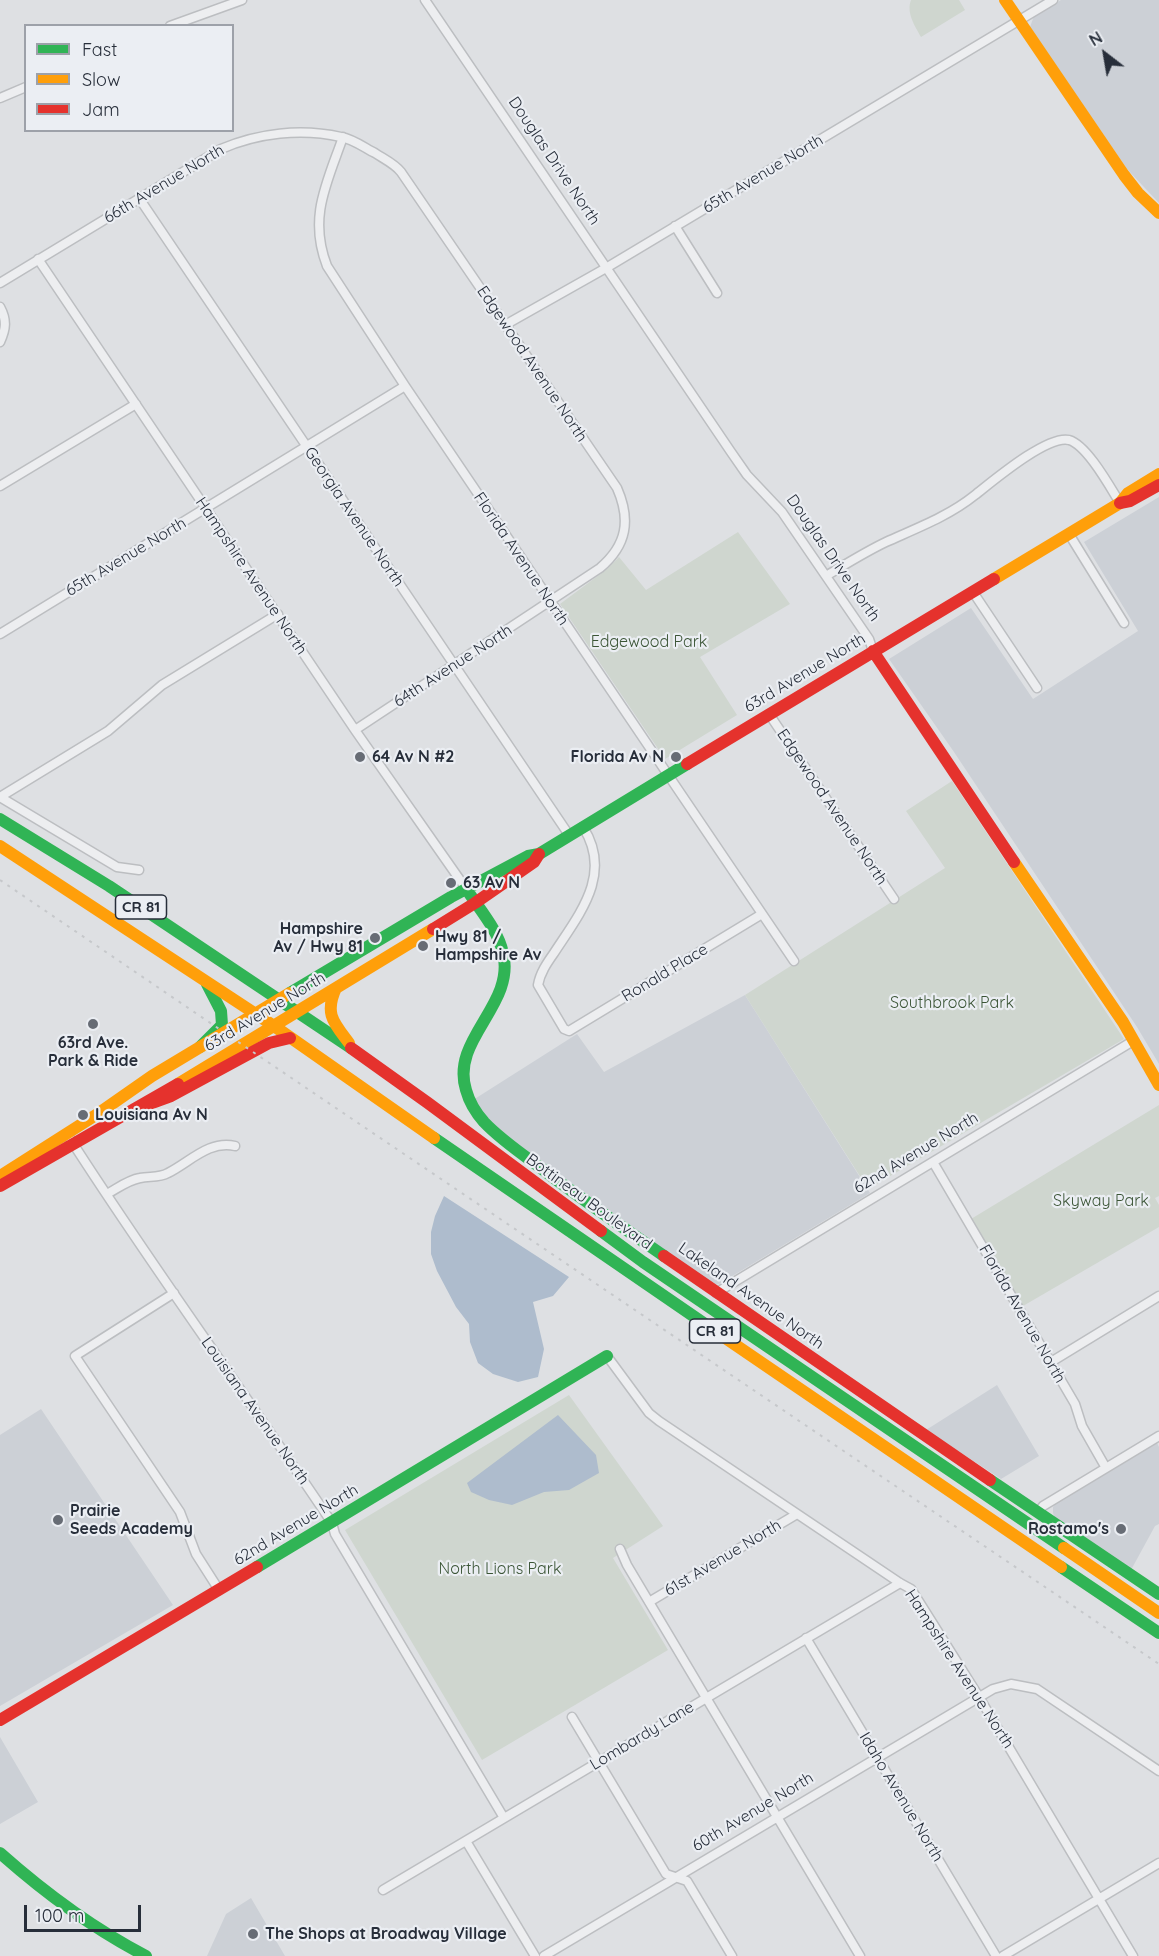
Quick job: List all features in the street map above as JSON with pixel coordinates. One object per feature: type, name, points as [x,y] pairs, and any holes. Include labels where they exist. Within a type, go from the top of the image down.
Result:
[{"type":"main road","points":[[1005,0],[1124,175],[1138,194],[1159,213]]},
{"type":"main road","name":"63rd Avenue North","points":[[1120,503],[1128,493],[1159,474]]},
{"type":"main road","name":"63rd Avenue North","points":[[0,1186],[70,1139],[99,1113],[152,1076],[441,903],[528,856],[539,854],[1120,503],[1130,501],[1159,485]]},
{"type":"main road","name":"Douglas Drive North","points":[[873,651],[1123,1022],[1159,1085]]},
{"type":"main road","name":"Bottineau Boulevard","points":[[0,819],[119,892],[356,1052],[437,1109],[643,1262],[1159,1613]]},
{"type":"main road","name":"Bottineau Boulevard","points":[[0,846],[274,1026],[596,1251],[1159,1633]]},
{"type":"main road","name":"63rd Avenue North","points":[[0,1176],[70,1139],[138,1108],[475,903],[534,862],[539,854]]},
{"type":"main road","name":"Lakeland Avenue North","points":[[466,890],[501,944],[506,968],[498,998],[476,1033],[466,1056],[463,1070],[464,1081],[475,1111],[491,1128],[551,1177],[716,1293],[1158,1592]]},
{"type":"main road","points":[[200,1047],[222,1025],[221,1011],[206,981]]},
{"type":"main road","points":[[336,988],[330,1000],[330,1015],[356,1052]]},
{"type":"main road","points":[[138,1108],[171,1096],[269,1043],[290,1038]]},
{"type":"main road","name":"62nd Avenue North","points":[[0,1720],[608,1356]]},
{"type":"main road","points":[[0,1853],[28,1879],[84,1921],[146,1956]]},
{"type":"street","points":[[176,24],[242,0]]},
{"type":"street","name":"Douglas Drive North","points":[[425,0],[747,476],[782,512],[869,639],[873,651]]},
{"type":"street","name":"65th Avenue North","points":[[505,325],[606,268],[1053,0]]},
{"type":"street","points":[[0,98],[24,88]]},
{"type":"street","points":[[838,128],[842,139]]},
{"type":"street","name":"66th Avenue North","points":[[0,283],[221,149],[254,137],[271,134],[343,137]]},
{"type":"street","name":"Edgewood Avenue North","points":[[343,137],[398,168],[617,488],[625,512],[625,525],[623,537],[611,559],[550,602]]},
{"type":"street","name":"Florida Avenue North","points":[[343,137],[318,216],[321,250],[336,281],[550,602],[794,961]]},
{"type":"street","name":"Georgia Avenue North","points":[[140,198],[569,835]]},
{"type":"street","points":[[675,226],[717,293]]},
{"type":"street","name":"Hampshire Avenue North","points":[[38,259],[355,730],[466,890]]},
{"type":"street","points":[[0,307],[6,321],[0,342]]},
{"type":"street","name":"65th Avenue North","points":[[0,634],[405,386]]},
{"type":"street","points":[[0,486],[136,404]]},
{"type":"street","points":[[826,576],[866,552],[943,516],[967,502],[1028,456],[1045,445],[1060,440],[1073,441],[1085,451],[1120,503]]},
{"type":"street","points":[[1069,534],[1124,623]]},
{"type":"street","points":[[973,592],[1037,688]]},
{"type":"street","name":"64th Avenue North","points":[[355,730],[550,602]]},
{"type":"street","points":[[139,870],[117,867],[0,797],[108,730],[162,685],[278,614]]},
{"type":"street","name":"Edgewood Avenue North","points":[[769,714],[894,899]]},
{"type":"street","name":"Ronald Place","points":[[583,827],[593,845],[595,856],[589,894],[582,910],[543,970],[538,986],[564,1029],[569,1031],[762,914]]},
{"type":"street","name":"62nd Avenue North","points":[[716,1293],[1133,1041]]},
{"type":"street","name":"Louisiana Avenue North","points":[[70,1139],[332,1523],[335,1534],[504,1818]]},
{"type":"street","points":[[107,1194],[125,1182],[167,1174],[190,1158],[223,1143],[235,1146]]},
{"type":"street","name":"Florida Avenue North","points":[[933,1161],[1076,1404],[1082,1426],[1106,1468]]},
{"type":"street","points":[[174,1293],[75,1356],[180,1512],[196,1554],[219,1590]]},
{"type":"street","points":[[1051,1362],[1159,1296]]},
{"type":"street","name":"Hampshire Avenue North","points":[[608,1356],[649,1413],[659,1421],[911,1589],[979,1697],[1133,1956]]},
{"type":"street","points":[[1038,1512],[1043,1506],[1159,1436]]},
{"type":"street","name":"61st Avenue North","points":[[649,1602],[797,1514]]},
{"type":"street","points":[[620,1549],[649,1602],[860,1956]]},
{"type":"street","name":"Lombardy Lane","points":[[383,1890],[900,1583]]},
{"type":"street","name":"Idaho Avenue North","points":[[807,1638],[996,1956]]},
{"type":"street","name":"60th Avenue North","points":[[544,1956],[993,1689],[1011,1684],[1037,1689],[1159,1771]]},
{"type":"street","points":[[572,1717],[666,1874],[687,1881],[732,1956]]},
{"type":"street","points":[[466,1841],[535,1956]]},
{"type":"street","points":[[1004,1956],[1159,1863]]},
{"type":"shaded area","points":[[1061,0],[1159,0],[1159,203],[1127,169],[1030,27],[1034,16]]},
{"type":"shaded area","points":[[1159,497],[1159,1064],[1137,1027],[954,752],[889,659],[971,608],[1033,699],[1138,631],[1084,542]]},
{"type":"shaded area","points":[[745,995],[870,1193],[714,1285],[495,1128],[473,1100],[577,1034],[604,1072]]},
{"type":"shaded area","points":[[997,1385],[1039,1456],[1001,1479],[926,1430]]},
{"type":"shaded area","name":"Prairie Seeds Academy","points":[[41,1409],[173,1605],[0,1706],[0,1435]]},
{"type":"shaded area","points":[[1157,1443],[1159,1447],[1159,1524],[1155,1526],[1131,1570],[1055,1518],[1053,1507],[1056,1503]]},
{"type":"shaded area","points":[[0,1737],[38,1802],[0,1824]]},
{"type":"shaded area","points":[[251,1898],[285,1956],[207,1956],[226,1914]]},
{"type":"green space","points":[[911,0],[959,0],[965,10],[921,37],[910,15]]},
{"type":"green space","name":"Edgewood Park","points":[[738,532],[790,604],[700,657],[737,715],[665,759],[560,604],[607,569],[619,557],[646,590]]},
{"type":"green space","name":"Southbrook Park","points":[[952,781],[1124,1039],[868,1189],[745,995],[945,868],[906,811]]},
{"type":"green space","name":"Skyway Park","points":[[1159,1105],[1159,1196],[1155,1198],[1159,1205],[1159,1227],[1023,1306],[971,1219]]},
{"type":"green space","name":"North Lions Park","points":[[569,1395],[663,1526],[613,1558],[668,1650],[482,1760],[345,1530]]},
{"type":"water","points":[[444,1196],[569,1277],[553,1296],[533,1302],[544,1349],[538,1377],[518,1382],[493,1374],[478,1363],[470,1342],[469,1324],[456,1307],[437,1271],[431,1254],[431,1232]]},
{"type":"water","points":[[558,1415],[596,1455],[599,1473],[569,1490],[544,1492],[512,1505],[489,1500],[471,1492],[467,1483]]},
{"type":"railway","points":[[0,880],[1159,1664]]},
{"type":"traffic: fast","points":[[290,993],[451,897],[528,856],[539,854],[687,764]]},
{"type":"traffic: fast","points":[[0,819],[109,886],[351,1048]]},
{"type":"traffic: fast","points":[[467,890],[497,936],[503,953],[504,972],[493,1006],[467,1054],[464,1072],[466,1090],[473,1107],[484,1122],[509,1145],[664,1256]]},
{"type":"traffic: fast","points":[[200,1047],[222,1025],[221,1011],[207,984]]},
{"type":"traffic: fast","points":[[434,1138],[718,1333]]},
{"type":"traffic: fast","points":[[601,1231],[643,1262],[1064,1548]]},
{"type":"traffic: fast","points":[[257,1567],[607,1356]]},
{"type":"traffic: fast","points":[[990,1480],[1159,1594]]},
{"type":"traffic: fast","points":[[1061,1567],[1159,1633]]},
{"type":"traffic: fast","points":[[0,1853],[70,1909],[107,1934],[146,1956]]},
{"type":"traffic: slow","points":[[1005,0],[1124,175],[1138,193],[1159,213]]},
{"type":"traffic: slow","points":[[994,579],[1120,503],[1128,493],[1159,474]]},
{"type":"traffic: slow","points":[[0,846],[274,1026],[434,1138]]},
{"type":"traffic: slow","points":[[1014,862],[1123,1022],[1159,1085]]},
{"type":"traffic: slow","points":[[178,1084],[433,929]]},
{"type":"traffic: slow","points":[[336,988],[332,997],[332,1018],[349,1043]]},
{"type":"traffic: slow","points":[[0,1176],[152,1076],[290,993]]},
{"type":"traffic: slow","points":[[718,1333],[1061,1567]]},
{"type":"traffic: slow","points":[[1064,1548],[1159,1613]]},
{"type":"traffic: jam","points":[[1120,503],[1130,501],[1159,485]]},
{"type":"traffic: jam","points":[[687,764],[994,579]]},
{"type":"traffic: jam","points":[[873,651],[1014,862]]},
{"type":"traffic: jam","points":[[433,929],[534,862],[539,854]]},
{"type":"traffic: jam","points":[[138,1108],[171,1096],[269,1043],[290,1038]]},
{"type":"traffic: jam","points":[[351,1048],[601,1231]]},
{"type":"traffic: jam","points":[[0,1186],[178,1084]]},
{"type":"traffic: jam","points":[[664,1256],[990,1480]]},
{"type":"traffic: jam","points":[[0,1720],[257,1567]]},
{"type":"place","name":"64 Av N #2","points":[[360,757]]},
{"type":"place","name":"Florida Av N","points":[[676,757]]},
{"type":"place","name":"63 Av N","points":[[451,883]]},
{"type":"place","name":"Hampshire Av / Hwy 81","points":[[375,938]]},
{"type":"place","name":"Hwy 81 / Hampshire Av","points":[[423,946]]},
{"type":"place","name":"63rd Ave. Park & Ride","points":[[93,1024]]},
{"type":"place","name":"Louisiana Av N","points":[[83,1115]]},
{"type":"place","name":"Prairie Seeds Academy","points":[[58,1520]]},
{"type":"place","name":"Rostamo's","points":[[1121,1529]]},
{"type":"place","name":"The Shops at Broadway Village","points":[[253,1934]]}]
